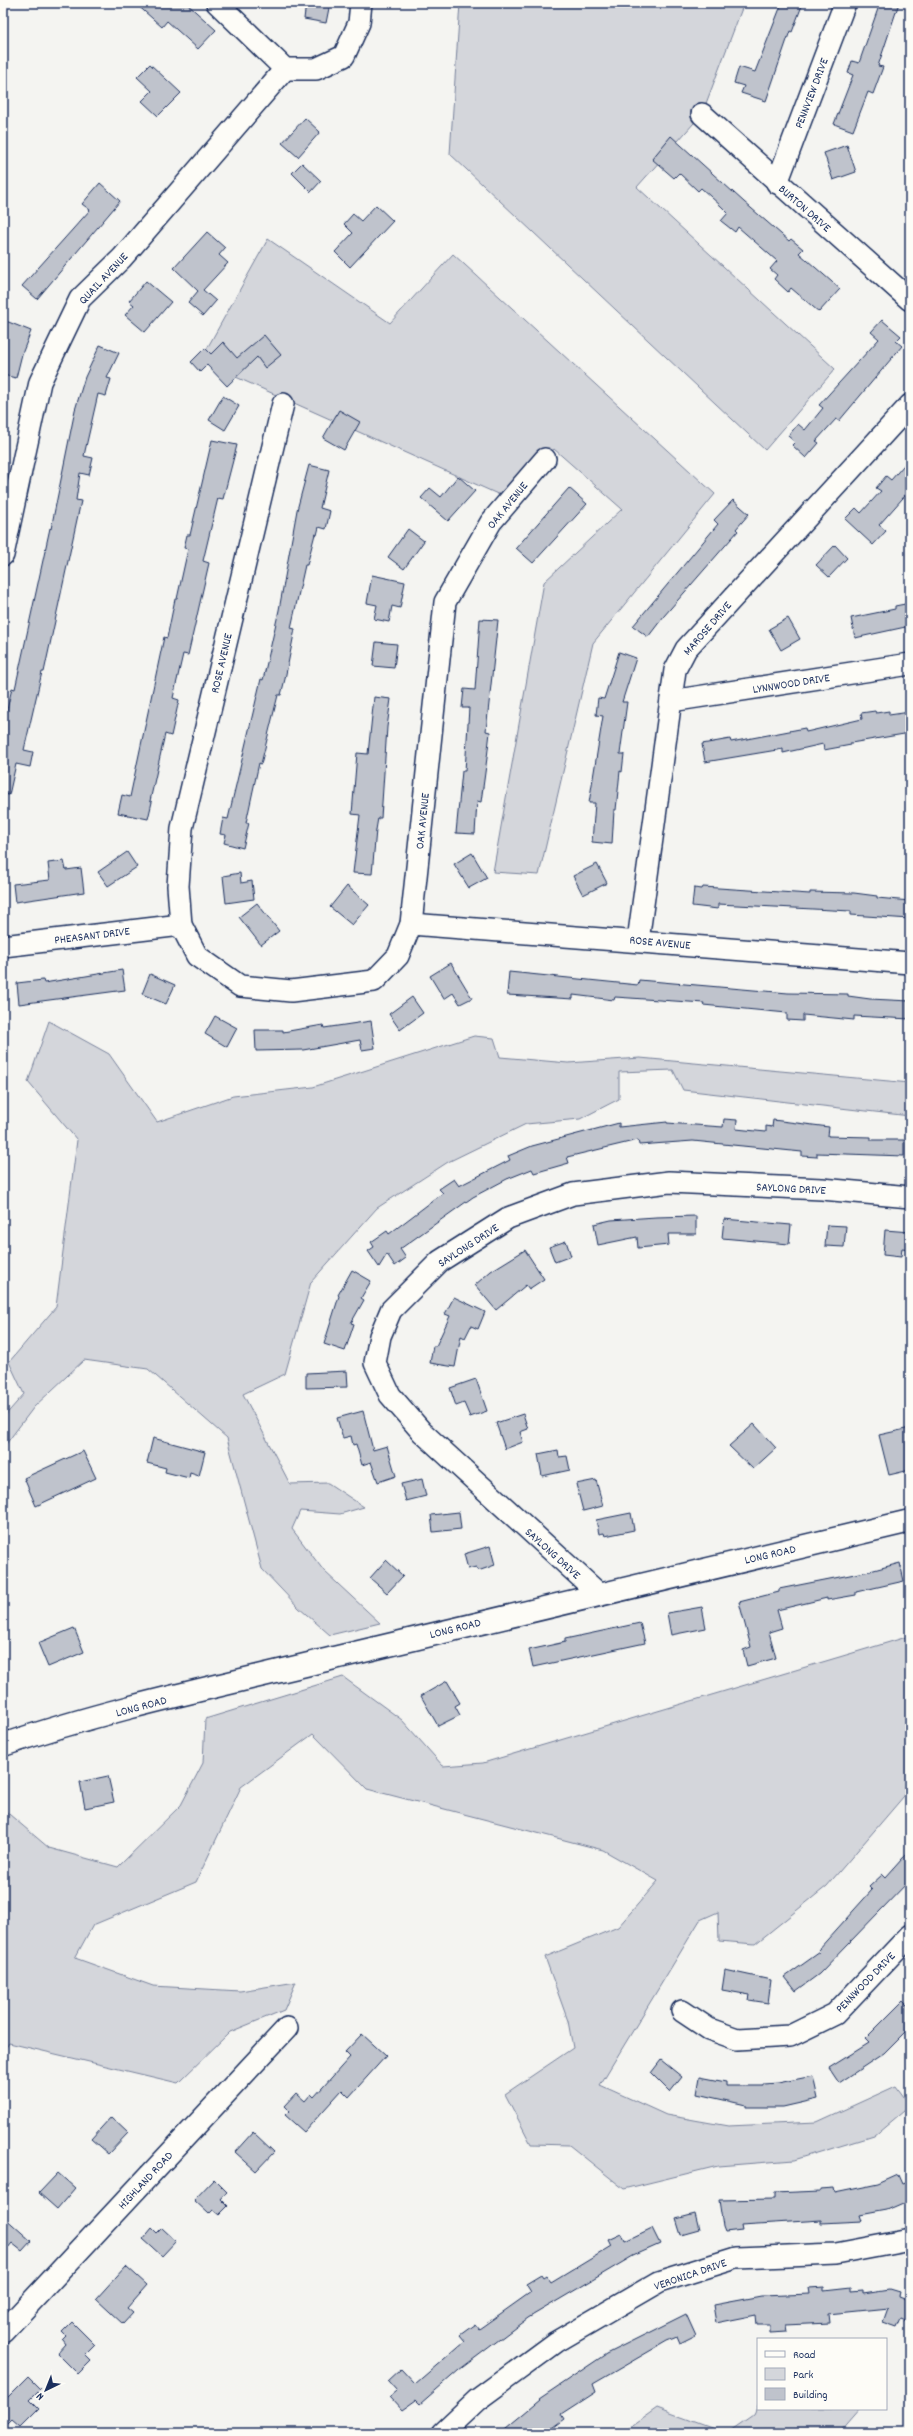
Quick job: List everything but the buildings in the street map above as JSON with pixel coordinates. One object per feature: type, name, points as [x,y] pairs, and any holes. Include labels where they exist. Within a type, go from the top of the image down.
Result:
[{"type":"street","points":[[217,3],[285,69],[316,69],[344,56],[359,23],[361,3]]},
{"type":"street","name":"PENNVIEW DRIVE","points":[[777,183],[845,3]]},
{"type":"street","name":"QUAIL AVENUE","points":[[3,555],[40,382],[80,299],[122,258],[285,69]]},
{"type":"street","name":"BURTON DRIVE","points":[[702,114],[777,183],[910,300]]},
{"type":"street","name":"ROSE AVENUE","points":[[182,925],[178,886],[182,828],[283,404]]},
{"type":"street","name":"MAROSE DRIVE","points":[[638,941],[675,670],[686,649],[910,405]]},
{"type":"street","name":"OAK AVENUE","points":[[182,925],[197,956],[240,986],[291,991],[374,981],[398,956],[411,924],[444,602],[491,522],[545,459]]},
{"type":"street","name":"LYNNWOOD DRIVE","points":[[671,701],[910,664]]},
{"type":"street","name":"ROSE AVENUE","points":[[411,924],[910,963]]},
{"type":"street","name":"PHEASANT DRIVE","points":[[3,946],[182,925]]},
{"type":"street","name":"SAYLONG DRIVE","points":[[598,1593],[422,1432],[390,1395],[375,1363],[380,1336],[391,1310],[440,1261],[508,1218],[573,1194],[669,1182],[822,1189],[910,1197]]},
{"type":"street","name":"LONG ROAD","points":[[3,1745],[66,1726],[163,1700],[598,1593],[910,1521]]},
{"type":"street","name":"PENNWOOD DRIVE","points":[[682,2011],[709,2029],[737,2039],[790,2036],[835,2014],[910,1935]]},
{"type":"street","name":"HIGHLAND ROAD","points":[[3,2332],[287,2028]]},
{"type":"street","name":"VERONICA DRIVE","points":[[442,2433],[477,2400],[556,2342],[659,2282],[736,2258],[836,2254],[910,2240]]},
{"type":"green space","points":[[460,3],[744,3],[702,114],[637,187],[835,369],[765,450],[450,154]]},
{"type":"green space","points":[[268,239],[390,323],[453,254],[715,494],[593,643],[539,875],[493,872],[544,582],[622,509],[554,449],[511,500],[200,361]]},
{"type":"green space","points":[[49,1021],[109,1054],[157,1122],[233,1096],[313,1087],[474,1036],[494,1038],[500,1057],[568,1063],[640,1058],[910,1083],[910,1116],[683,1090],[673,1070],[619,1072],[619,1099],[580,1119],[526,1124],[448,1162],[377,1208],[311,1282],[285,1374],[243,1394],[290,1484],[328,1483],[364,1507],[340,1514],[300,1511],[292,1529],[324,1571],[380,1623],[330,1635],[299,1608],[262,1569],[227,1438],[148,1369],[84,1360],[34,1407],[3,1448],[3,1418],[24,1394],[9,1362],[56,1307],[77,1140],[28,1082]]},
{"type":"green space","points":[[910,1636],[910,1789],[827,1886],[755,1944],[719,1941],[718,1912],[700,1920],[600,2085],[666,2115],[728,2126],[817,2122],[896,2086],[910,2105],[873,2136],[794,2160],[718,2166],[624,2189],[569,2145],[531,2144],[505,2094],[573,2048],[568,2021],[545,1957],[618,1927],[658,1881],[603,1850],[367,1789],[313,1734],[241,1787],[196,1882],[93,1925],[75,1958],[153,1986],[240,1991],[296,1982],[284,2010],[230,2032],[178,2083],[9,2043],[3,2052],[3,1809],[49,1848],[118,1867],[181,1805],[203,1763],[205,1719],[343,1677],[402,1720],[443,1766],[483,1763]]},
{"type":"green space","points":[[757,2406],[757,2410],[860,2410],[840,2433],[727,2433],[753,2415]]},
{"type":"green space","points":[[657,2408],[725,2433],[622,2433]]}]
